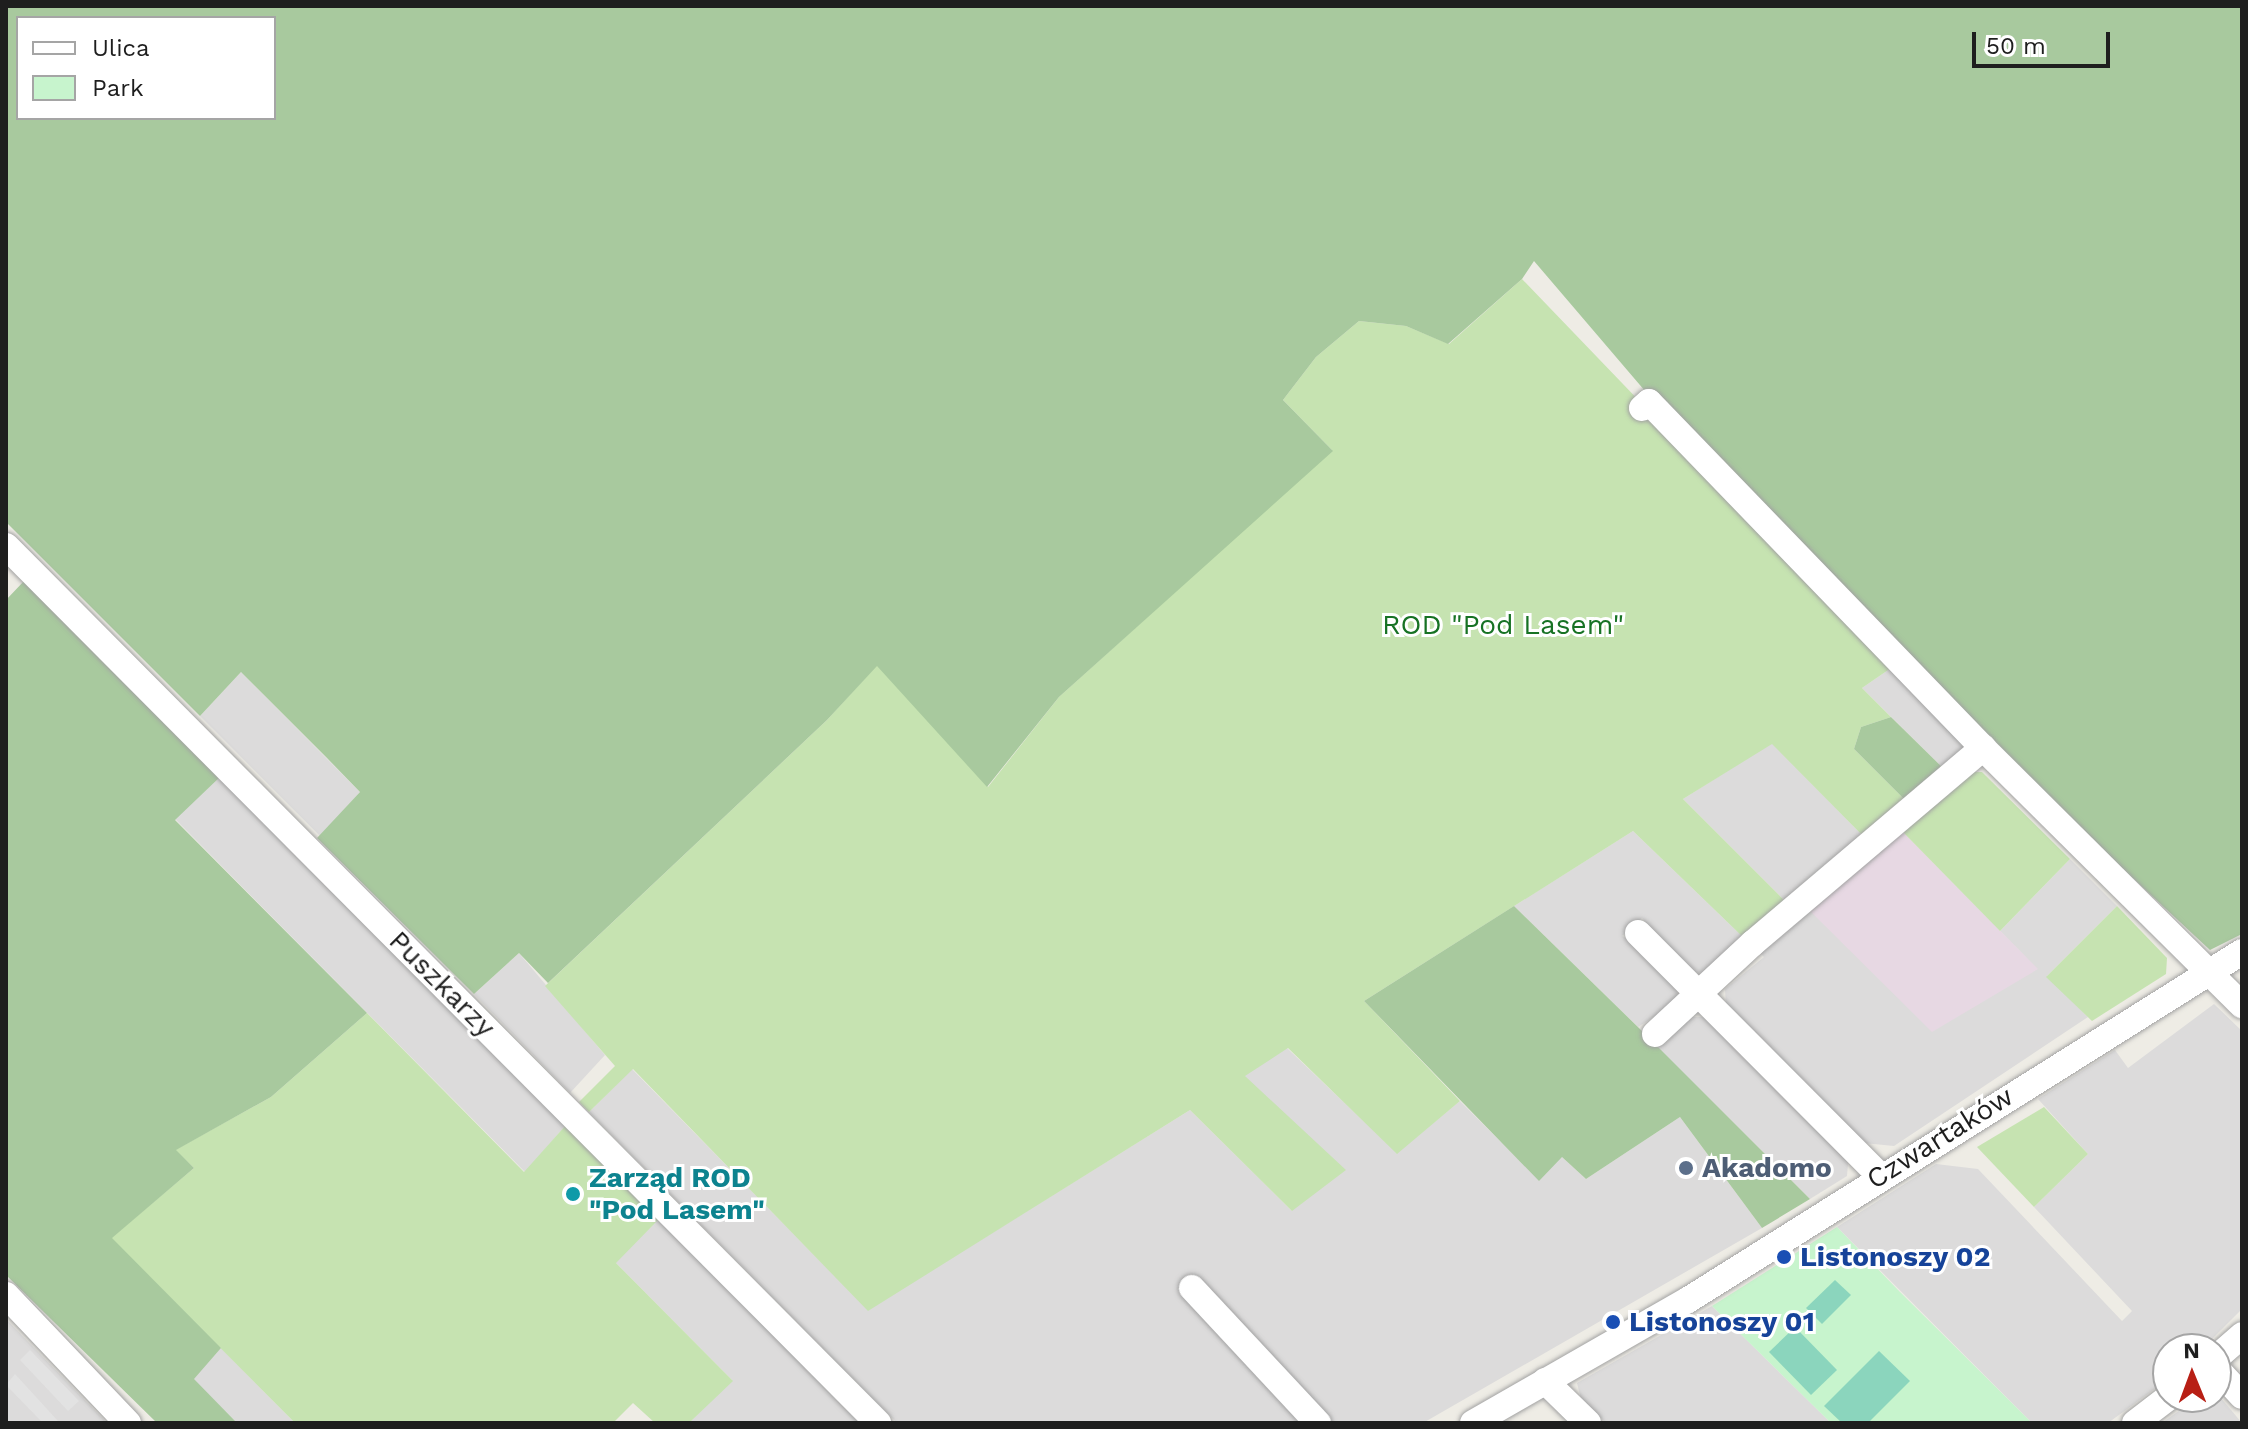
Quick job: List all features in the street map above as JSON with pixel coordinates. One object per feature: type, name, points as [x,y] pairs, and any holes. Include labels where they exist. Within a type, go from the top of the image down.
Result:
[{"type":"street","points":[[1642,408],[1649,402],[1846,611],[2242,1005]]},
{"type":"street","name":"Puszkarzy","points":[[6,546],[878,1423]]},
{"type":"street","points":[[1655,1034],[1697,993],[1983,748]]},
{"type":"street","points":[[1638,933],[1880,1176]]},
{"type":"street","name":"Czwartaków","points":[[1473,1423],[1688,1300],[1880,1176],[2242,952]]},
{"type":"street","points":[[1192,1288],[1318,1423]]},
{"type":"street","points":[[6,1295],[128,1423]]},
{"type":"street","points":[[1545,1381],[1588,1423]]},
{"type":"street","points":[[2135,1423],[2152,1410]]},
{"type":"shaded area","points":[[1894,666],[1975,747],[1946,771],[1862,688]]},
{"type":"shaded area","points":[[241,672],[360,792],[320,836],[200,716]]},
{"type":"shaded area","points":[[1772,743],[1866,839],[1790,906],[1683,799]]},
{"type":"shaded area","points":[[220,777],[566,1125],[525,1172],[175,819]]},
{"type":"shaded area","points":[[1899,828],[2038,969],[1932,1032],[1805,906]]},
{"type":"shaded area","points":[[1633,831],[1747,941],[1710,973],[1690,972],[1642,918],[1622,936],[1638,944],[1677,983],[1677,1002],[1638,1027],[1514,906]]},
{"type":"shaded area","points":[[2070,859],[2117,906],[2047,976],[2088,1017],[1894,1146],[1864,1143],[1726,1007],[1725,989],[1764,957],[1756,949],[1805,906],[1998,991],[2037,969],[2000,931]]},
{"type":"shaded area","points":[[519,953],[605,1055],[570,1093],[474,994]]},
{"type":"shaded area","points":[[2214,1004],[2242,1031],[2242,1309],[2218,1333],[2152,1333],[2152,1391],[2108,1423],[2032,1423],[1837,1227],[1936,1164],[1978,1169],[2122,1321],[2132,1311],[2034,1207],[2088,1154],[2038,1099],[2115,1050],[2128,1068]]},
{"type":"shaded area","points":[[1692,1017],[1712,1017],[1849,1151],[1847,1176],[1810,1199],[1657,1047]]},
{"type":"shaded area","points":[[1287,1048],[1397,1153],[1460,1101],[1517,1158],[1562,1157],[1586,1179],[1680,1117],[1762,1228],[1423,1423],[897,1423],[589,1112],[632,1069],[868,1310],[1190,1110],[1292,1211],[1244,1075]]},
{"type":"shaded area","points":[[659,1219],[859,1423],[689,1423],[732,1380],[615,1262]]},
{"type":"shaded area","points":[[1712,1306],[1831,1423],[1606,1423],[1581,1399],[1577,1383]]},
{"type":"shaded area","points":[[6,1319],[107,1423],[6,1423]]},
{"type":"shaded area","points":[[221,1348],[295,1423],[237,1423],[193,1379]]},
{"type":"shaded area","points":[[30,1350],[79,1401],[68,1411],[20,1360]]},
{"type":"shaded area","points":[[15,1374],[58,1421],[43,1423],[6,1385]]},
{"type":"shaded area","points":[[2232,1411],[2242,1423],[2162,1423],[2176,1413]]},
{"type":"green space","points":[[6,6],[2242,6],[2242,934],[2210,950],[1990,745],[1651,398],[1534,261],[1522,279],[1448,344],[1406,326],[1359,321],[1316,357],[1283,400],[1333,451],[1059,697],[987,787],[877,666],[827,720],[548,983],[519,953],[474,994],[317,838],[360,792],[241,672],[200,716],[6,522]]},
{"type":"green space","name":"ROD \"Pod Lasem\"","points":[[1522,279],[1894,666],[1862,688],[1891,717],[1861,727],[1854,749],[1908,803],[1866,839],[1772,744],[1683,799],[1790,906],[1747,941],[1633,831],[1364,1001],[1460,1101],[1397,1154],[1288,1048],[1245,1076],[1346,1170],[1292,1211],[1190,1110],[868,1311],[633,1069],[589,1112],[579,1102],[615,1066],[545,986],[827,720],[877,665],[988,787],[1059,697],[1332,450],[1283,400],[1316,357],[1359,321],[1406,326],[1449,344]]},
{"type":"green space","points":[[24,581],[220,777],[175,820],[367,1013],[271,1097],[176,1150],[194,1168],[112,1238],[221,1348],[194,1379],[237,1423],[157,1423],[6,1275],[6,600]]},
{"type":"green space","points":[[1891,717],[1946,771],[1908,803],[1854,749],[1861,727]]},
{"type":"green space","points":[[1965,772],[1982,772],[2070,859],[2000,931],[1899,828]]},
{"type":"green space","points":[[1514,906],[1810,1199],[1762,1228],[1680,1117],[1586,1179],[1562,1157],[1539,1181],[1364,1001]]},
{"type":"green space","points":[[2117,906],[2167,958],[2166,974],[2092,1021],[2046,977]]},
{"type":"green space","points":[[367,1013],[524,1172],[566,1125],[659,1219],[616,1263],[733,1381],[689,1423],[655,1423],[633,1403],[613,1423],[295,1423],[111,1238],[194,1168],[175,1150],[271,1097]]},
{"type":"green space","points":[[2044,1107],[2088,1154],[2034,1207],[1977,1147]]},
{"type":"green space","points":[[1837,1227],[2032,1423],[1831,1423],[1712,1306]]},
{"type":"green space","points":[[1835,1280],[1851,1295],[1822,1324],[1806,1308]]},
{"type":"green space","points":[[1795,1327],[1837,1370],[1811,1395],[1769,1352]]},
{"type":"green space","points":[[1879,1351],[1910,1381],[1868,1423],[1842,1423],[1824,1406]]},
{"type":"place","name":"Akadomo","points":[[1686,1168]]},
{"type":"place","name":"Zarząd ROD \"Pod Lasem\"","points":[[573,1194]]},
{"type":"place","name":"Listonoszy 02","points":[[1784,1257]]},
{"type":"place","name":"Listonoszy 01","points":[[1613,1322]]}]
